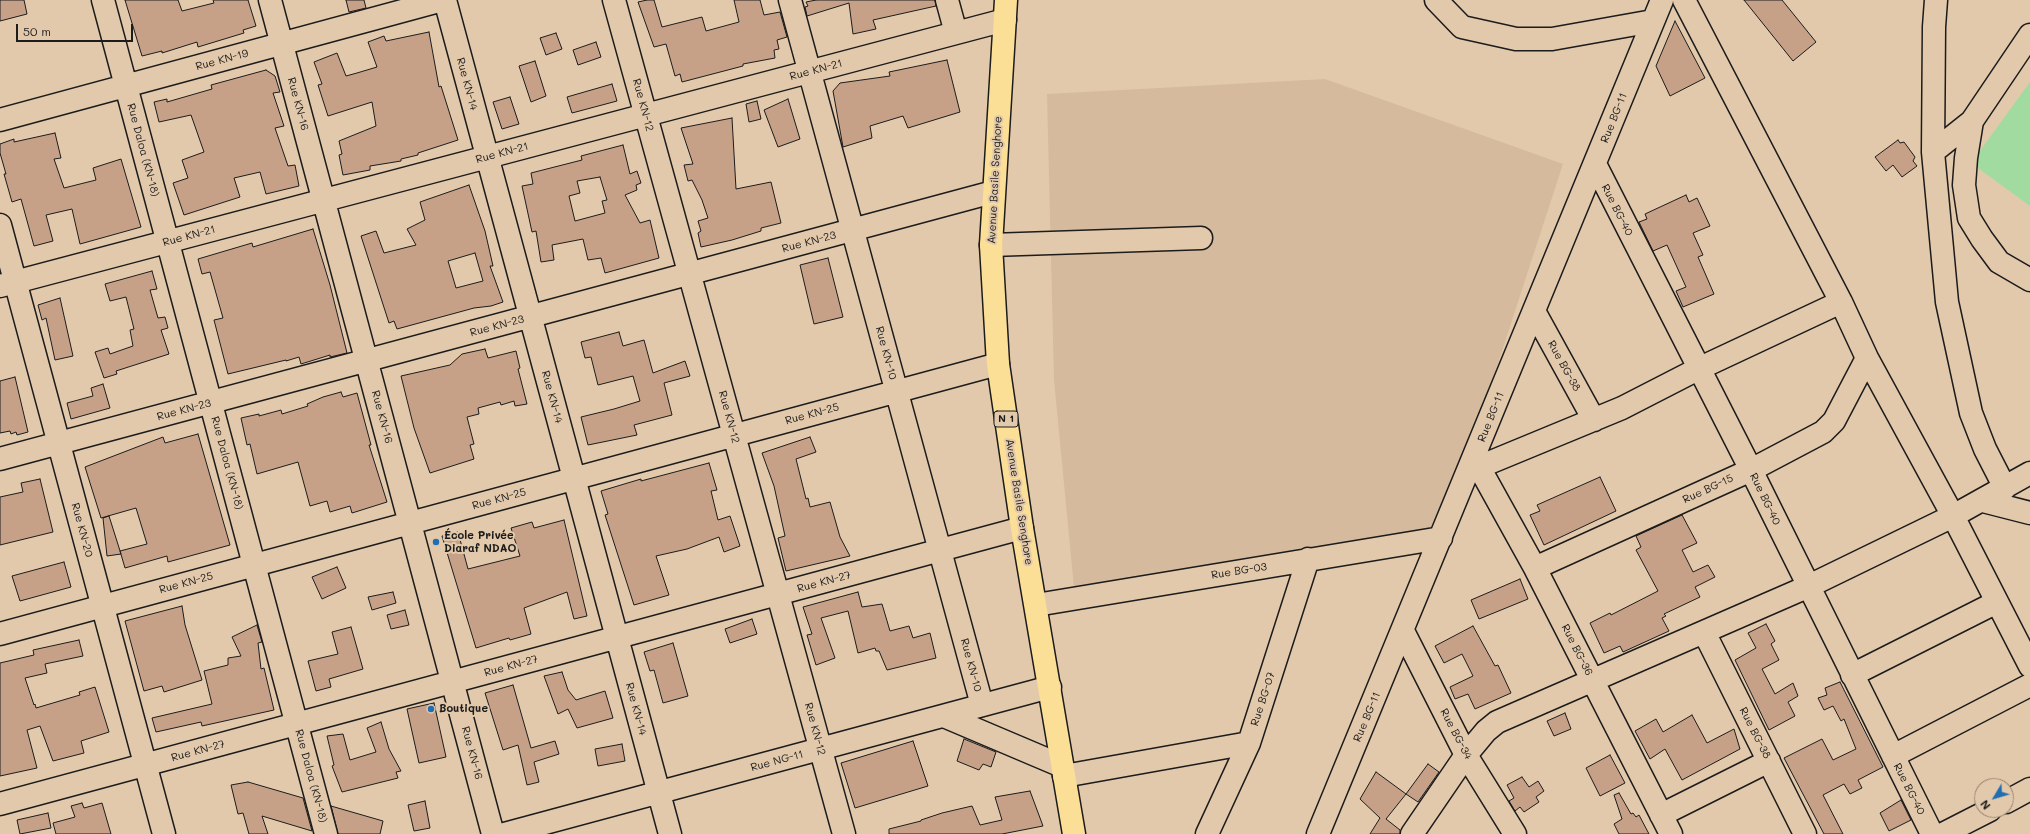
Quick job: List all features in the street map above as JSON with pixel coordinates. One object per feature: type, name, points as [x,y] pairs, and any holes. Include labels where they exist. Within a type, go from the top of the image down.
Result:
[{"type":"highway","name":"Avenue Basile Senghore","points":[[1005,10],[991,244],[998,364],[1022,528],[1074,834]]},
{"type":"street","name":"Rue Daloa (KN-18)","points":[[103,0],[326,834]]},
{"type":"street","name":"Rue KN-16","points":[[270,0],[494,834]]},
{"type":"street","name":"Rue KN-19","points":[[0,120],[444,0]]},
{"type":"street","name":"Rue KN-14","points":[[444,0],[670,834]]},
{"type":"street","name":"Rue KN-12","points":[[614,0],[844,834]]},
{"type":"street","name":"Rue KN-10","points":[[790,0],[982,705]]},
{"type":"street","points":[[947,0],[956,33]]},
{"type":"street","points":[[1436,0],[1462,27],[1516,39],[1552,39],[1653,22]]},
{"type":"street","name":"Rue BG-11","points":[[1318,834],[1441,538],[1476,465],[1534,311],[1662,0]]},
{"type":"street","points":[[1684,0],[1841,302],[1867,358],[1953,516],[2030,666]]},
{"type":"street","points":[[1936,0],[1934,27],[1933,152],[1947,302],[1971,412],[1985,449],[2005,488]]},
{"type":"street","name":"Rue KN-21","points":[[8,284],[956,33],[1005,10]]},
{"type":"street","points":[[1933,152],[1972,121],[2030,35]]},
{"type":"street","points":[[1972,121],[1966,158],[1964,185],[1968,218],[1999,262],[2030,280]]},
{"type":"street","name":"Rue BG-40","points":[[1595,164],[1932,834]]},
{"type":"street","name":"Rue KN-23","points":[[0,459],[993,192]]},
{"type":"street","name":"Rue KN-20","points":[[0,225],[8,284],[59,443],[164,834]]},
{"type":"street","points":[[991,244],[1201,238]]},
{"type":"street","points":[[1476,465],[1594,420],[1841,302]]},
{"type":"street","name":"Rue BG-38","points":[[1534,311],[1594,420]]},
{"type":"street","name":"Rue BG-15","points":[[1535,568],[1750,470],[1823,432],[1834,421],[1867,358]]},
{"type":"street","name":"Rue KN-25","points":[[0,634],[998,364]]},
{"type":"street","name":"Rue BG-36","points":[[1476,465],[1535,568],[1666,825]]},
{"type":"street","points":[[1412,834],[1466,755],[1486,731],[1497,722],[1808,587],[1953,516],[2030,473]]},
{"type":"street","points":[[1982,500],[2030,513]]},
{"type":"street","name":"Rue KN-27","points":[[0,804],[1022,528]]},
{"type":"street","name":"Rue BG-03","points":[[1036,605],[1441,538]]},
{"type":"street","name":"Rue BG-07","points":[[1207,834],[1249,743],[1308,560]]},
{"type":"street","points":[[1852,675],[1997,602]]},
{"type":"street","name":"Rue BG-34","points":[[1403,631],[1466,755],[1515,834]]},
{"type":"street","name":"Rue BG-38","points":[[1704,632],[1805,834]]},
{"type":"street","points":[[1893,756],[2030,685]]},
{"type":"street","name":"Rue NG-11","points":[[504,834],[1050,688]]},
{"type":"street","points":[[944,716],[1063,771],[1249,743]]},
{"type":"street","points":[[1666,825],[1769,761]]},
{"type":"street","points":[[2014,798],[2030,790]]},
{"type":"street","points":[[1943,834],[1974,818]]},
{"type":"shaded area","points":[[1325,79],[1563,164],[1441,538],[1075,598],[1054,380],[1047,94]]},
{"type":"green space","points":[[2030,82],[2030,206],[1971,163]]},
{"type":"building","points":[[0,0],[24,0],[27,14],[0,21]]},
{"type":"building","points":[[125,0],[178,0],[182,11],[214,3],[213,0],[248,0],[256,26],[243,30],[244,33],[198,47],[197,42],[162,53],[162,51],[142,56]]},
{"type":"building","points":[[346,0],[364,0],[366,8],[349,12]]},
{"type":"building","points":[[654,0],[662,27],[702,17],[706,31],[739,22],[734,0],[760,0],[764,15],[780,12],[787,37],[777,40],[779,49],[774,50],[775,58],[743,64],[743,66],[682,82],[680,74],[675,76],[666,44],[654,47],[638,2]]},
{"type":"building","points":[[816,0],[935,0],[936,6],[873,20],[876,29],[853,34],[849,3],[807,16],[805,7],[808,6],[806,2]]},
{"type":"building","points":[[1744,0],[1782,0],[1816,42],[1793,61]]},
{"type":"building","points":[[1675,21],[1705,78],[1670,96],[1656,66]]},
{"type":"building","points":[[429,32],[439,87],[441,86],[458,140],[418,153],[418,155],[401,159],[401,161],[370,166],[370,170],[343,175],[339,155],[342,154],[339,141],[376,126],[372,102],[328,116],[318,85],[322,84],[314,62],[337,53],[346,76],[377,67],[368,42],[384,36],[386,41]]},
{"type":"building","points":[[556,33],[562,49],[546,55],[540,38]]},
{"type":"building","points":[[596,42],[601,57],[578,65],[573,50]]},
{"type":"building","points":[[947,60],[960,112],[908,128],[903,116],[870,126],[872,138],[843,147],[833,91],[840,83],[890,76],[889,72]]},
{"type":"building","points":[[535,61],[546,96],[531,102],[519,66]]},
{"type":"building","points":[[266,70],[275,76],[280,92],[273,93],[284,126],[275,128],[288,166],[295,165],[299,186],[266,194],[260,172],[234,178],[240,197],[184,215],[173,183],[188,178],[182,160],[204,152],[191,115],[159,122],[154,102],[167,99],[167,102],[212,89],[211,85]]},
{"type":"building","points":[[612,84],[617,101],[572,113],[567,97]]},
{"type":"building","points":[[510,97],[519,124],[502,129],[493,102]]},
{"type":"building","points":[[788,99],[800,139],[778,147],[764,110]]},
{"type":"building","points":[[757,101],[761,119],[749,122],[746,104]]},
{"type":"building","points":[[732,118],[736,189],[771,182],[781,223],[761,228],[761,231],[732,240],[701,247],[698,233],[701,231],[698,221],[708,218],[702,200],[692,180],[688,181],[684,165],[693,164],[681,128]]},
{"type":"building","points":[[55,133],[61,158],[54,159],[64,188],[96,180],[93,168],[121,159],[141,227],[80,244],[72,209],[46,215],[53,241],[34,246],[21,199],[12,202],[4,174],[6,174],[0,153],[0,144],[14,139],[14,142]]},
{"type":"building","points":[[1898,140],[1900,143],[1904,142],[1915,157],[1913,161],[1917,166],[1902,177],[1893,165],[1886,171],[1875,157]]},
{"type":"building","points":[[623,145],[630,174],[637,171],[641,183],[636,185],[637,190],[625,195],[640,223],[650,220],[659,258],[605,273],[601,258],[588,260],[583,239],[552,245],[554,260],[541,262],[536,231],[532,232],[522,186],[533,184],[531,173],[582,160],[581,156]],"holes":[[[600,177],[607,200],[602,201],[605,213],[575,221],[569,196],[580,193],[577,181]]]},
{"type":"building","points":[[469,185],[485,231],[493,266],[490,266],[503,302],[491,306],[474,308],[397,329],[394,321],[389,323],[361,236],[376,231],[384,253],[416,245],[407,229],[425,220],[420,202]],"holes":[[[475,253],[483,281],[456,288],[448,261]]]},
{"type":"building","points":[[1686,195],[1689,202],[1697,198],[1710,226],[1693,233],[1703,255],[1698,257],[1714,294],[1683,307],[1676,291],[1686,287],[1667,245],[1653,251],[1639,222],[1647,219],[1645,214]]},
{"type":"building","points":[[313,229],[330,285],[347,353],[330,357],[330,355],[301,364],[299,357],[228,374],[214,320],[223,318],[210,272],[202,274],[198,259],[252,243],[253,247]]},
{"type":"building","points":[[828,258],[843,317],[814,324],[800,265]]},
{"type":"building","points":[[152,271],[157,289],[150,290],[158,318],[165,317],[168,328],[161,330],[169,354],[116,371],[117,374],[104,378],[95,352],[108,348],[110,354],[133,346],[130,330],[134,329],[126,297],[110,301],[105,284]]},
{"type":"building","points":[[60,298],[73,356],[55,360],[46,318],[42,320],[38,305]]},
{"type":"building","points":[[619,332],[623,346],[644,340],[653,373],[685,361],[690,376],[664,383],[672,415],[634,425],[637,435],[588,445],[581,417],[640,401],[633,376],[598,385],[591,357],[585,358],[581,342]]},
{"type":"building","points":[[485,349],[488,358],[516,351],[520,368],[518,369],[527,404],[515,406],[514,401],[501,405],[500,402],[478,408],[479,414],[467,417],[474,444],[470,445],[474,459],[430,473],[414,428],[401,376],[450,365],[462,354]]},
{"type":"building","points":[[15,377],[28,432],[17,435],[16,432],[11,434],[10,431],[0,433],[0,381]]},
{"type":"building","points":[[103,384],[110,408],[71,419],[67,403],[93,396],[91,388]]},
{"type":"building","points":[[341,392],[343,397],[357,393],[371,445],[369,445],[387,502],[352,513],[350,506],[330,512],[327,501],[310,506],[298,462],[257,474],[250,444],[247,445],[241,418],[259,414],[259,416],[281,410],[282,414],[308,406],[307,404],[323,397]]},
{"type":"building","points":[[198,434],[230,545],[168,562],[167,556],[125,568],[120,551],[147,544],[136,508],[101,518],[85,467],[163,437],[165,443]]},
{"type":"building","points":[[810,437],[816,452],[796,459],[806,499],[808,498],[810,507],[830,502],[840,537],[850,556],[786,571],[778,538],[785,536],[774,486],[762,453]]},
{"type":"building","points":[[709,463],[717,490],[711,491],[718,520],[730,516],[740,546],[724,552],[719,537],[687,549],[656,556],[669,595],[634,605],[605,515],[608,514],[601,491],[641,479],[641,481]]},
{"type":"building","points":[[1600,477],[1616,511],[1544,545],[1530,515],[1540,511],[1537,505]]},
{"type":"building","points":[[40,479],[53,532],[0,545],[0,497],[23,492],[21,483]]},
{"type":"building","points":[[1682,515],[1697,543],[1682,550],[1693,572],[1708,565],[1715,577],[1695,587],[1700,597],[1664,614],[1666,616],[1662,618],[1669,631],[1623,652],[1620,646],[1604,653],[1590,623],[1610,613],[1611,615],[1658,591],[1636,550],[1641,547],[1636,536]]},
{"type":"building","points":[[109,516],[121,554],[107,556],[103,518]]},
{"type":"building","points":[[564,520],[587,616],[574,619],[567,592],[524,608],[531,634],[510,640],[509,638],[476,648],[442,536],[458,532],[468,569],[520,556],[511,528],[532,522],[534,528]]},
{"type":"building","points":[[64,562],[71,587],[20,601],[12,576]]},
{"type":"building","points":[[337,567],[346,588],[322,599],[312,577]]},
{"type":"building","points":[[1520,579],[1528,599],[1479,619],[1471,600]]},
{"type":"building","points":[[393,592],[396,603],[372,610],[368,597]]},
{"type":"building","points":[[858,592],[862,607],[882,604],[890,631],[909,626],[913,638],[930,633],[936,658],[887,670],[879,651],[876,651],[875,648],[858,653],[848,611],[821,618],[835,658],[816,665],[807,635],[812,634],[803,607]]},
{"type":"building","points":[[182,606],[185,625],[202,680],[164,692],[162,686],[144,691],[125,621]]},
{"type":"building","points":[[405,610],[409,625],[391,629],[387,615]]},
{"type":"building","points":[[752,619],[757,634],[730,643],[725,629]]},
{"type":"building","points":[[1766,624],[1775,641],[1771,644],[1779,660],[1762,669],[1775,694],[1793,683],[1798,696],[1788,702],[1795,716],[1769,730],[1735,660],[1756,648],[1748,633]]},
{"type":"building","points":[[257,625],[262,642],[258,643],[261,669],[264,668],[274,710],[202,726],[201,722],[156,732],[152,718],[212,704],[204,671],[228,665],[228,658],[241,656],[232,637]]},
{"type":"building","points":[[1473,626],[1495,666],[1498,665],[1511,693],[1475,709],[1468,694],[1455,699],[1450,687],[1473,676],[1462,654],[1444,663],[1435,646]]},
{"type":"building","points":[[351,627],[363,669],[329,679],[331,687],[316,691],[308,661],[338,654],[332,632]]},
{"type":"building","points":[[79,640],[83,656],[45,664],[47,673],[25,678],[36,708],[80,695],[79,692],[95,687],[109,732],[81,741],[84,753],[53,761],[40,726],[27,730],[37,768],[0,776],[0,663],[34,655],[33,650]]},
{"type":"building","points":[[673,643],[688,696],[663,703],[654,670],[650,671],[644,652]]},
{"type":"building","points":[[562,672],[568,690],[576,700],[605,691],[613,718],[577,728],[568,709],[558,714],[544,676]]},
{"type":"building","points":[[1840,682],[1883,767],[1858,780],[1862,788],[1850,794],[1844,784],[1823,795],[1843,834],[1824,834],[1784,758],[1822,739],[1833,760],[1856,749],[1844,719],[1841,721],[1833,706],[1824,710],[1818,698],[1827,695],[1825,688]]},
{"type":"building","points":[[513,685],[531,748],[555,741],[559,754],[534,762],[539,782],[527,785],[518,745],[503,750],[485,693]]},
{"type":"building","points":[[434,703],[446,757],[419,763],[407,709]]},
{"type":"building","points":[[1565,713],[1571,729],[1554,736],[1547,721]]},
{"type":"building","points":[[1692,715],[1707,743],[1734,729],[1740,749],[1682,780],[1665,749],[1650,759],[1635,731],[1656,719],[1663,732]]},
{"type":"building","points":[[381,722],[389,749],[401,771],[396,772],[398,778],[342,792],[332,766],[334,765],[327,736],[343,734],[350,760],[376,752],[367,728]]},
{"type":"building","points":[[964,739],[996,752],[991,767],[983,764],[979,770],[957,761]]},
{"type":"building","points":[[913,741],[928,786],[855,808],[841,763]]},
{"type":"building","points":[[622,744],[625,761],[598,766],[595,749]]},
{"type":"building","points":[[1610,755],[1625,783],[1600,796],[1586,768]]},
{"type":"building","points":[[1428,764],[1439,772],[1418,802],[1406,794]]},
{"type":"building","points":[[1376,772],[1406,794],[1386,819],[1400,830],[1400,834],[1370,834],[1380,818],[1360,799]]},
{"type":"building","points":[[1522,777],[1529,787],[1538,781],[1544,791],[1536,797],[1539,802],[1524,812],[1520,807],[1515,811],[1509,801],[1514,798],[1507,785]]},
{"type":"building","points":[[248,782],[303,798],[312,831],[262,816],[268,834],[249,834],[243,813],[238,814],[231,785]]},
{"type":"building","points":[[1030,791],[1043,826],[1002,834],[889,834],[889,829],[921,821],[942,813],[972,806],[980,825],[1002,820],[995,797]]},
{"type":"building","points":[[1619,793],[1631,814],[1633,813],[1636,817],[1639,815],[1649,834],[1619,834],[1614,824],[1622,819],[1614,795]]},
{"type":"building","points":[[1901,800],[1911,820],[1889,831],[1880,813]]},
{"type":"building","points":[[425,801],[430,828],[414,831],[408,805]]},
{"type":"building","points":[[82,803],[84,808],[102,803],[111,834],[56,834],[53,823],[75,817],[71,806]]},
{"type":"building","points":[[331,806],[383,821],[380,834],[338,834]]},
{"type":"building","points":[[48,813],[51,828],[20,834],[17,820]]},
{"type":"place","name":"École Privée Diaraf NDAO","points":[[436,542]]},
{"type":"place","name":"Boutique","points":[[431,709]]}]
